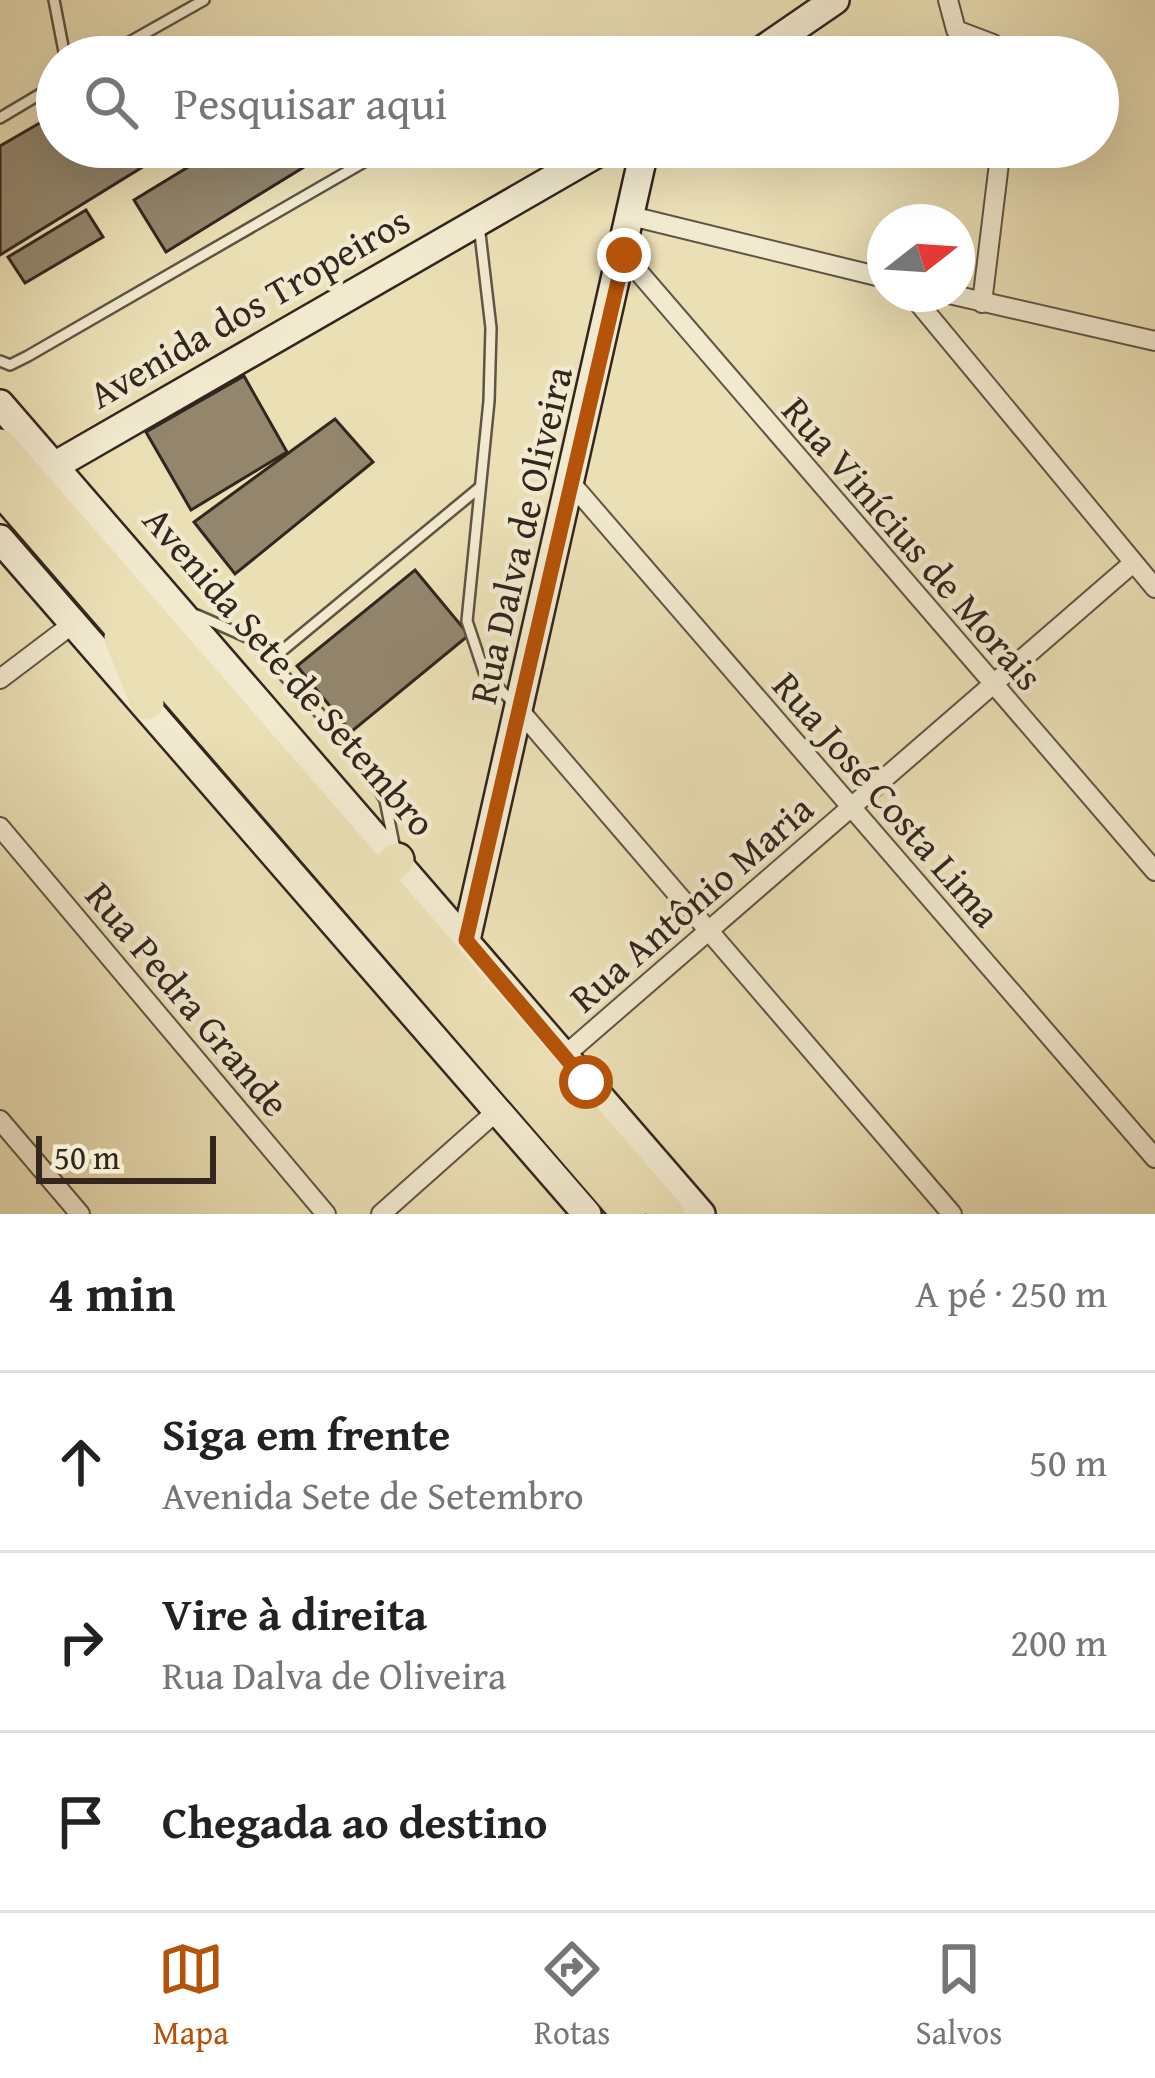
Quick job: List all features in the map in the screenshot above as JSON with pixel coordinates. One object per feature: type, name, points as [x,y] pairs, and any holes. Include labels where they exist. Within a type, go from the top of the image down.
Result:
[{"type":"highway","name":"Avenida Sete de Setembro","points":[[0,446],[386,871],[668,1214]]},
{"type":"highway","points":[[0,488],[629,1214]]},
{"type":"highway","points":[[111,614],[147,703]]},
{"type":"main road","points":[[781,36],[827,2]]},
{"type":"main road","name":"Avenida dos Tropeiros","points":[[56,465],[570,168]]},
{"type":"main road","name":"Rua Dalva de Oliveira","points":[[466,940],[641,168]]},
{"type":"main road","name":"Avenida Sete de Setembro","points":[[0,404],[181,609],[386,871],[466,940],[701,1214]]},
{"type":"main road","points":[[0,539],[587,1214]]},
{"type":"street","points":[[948,0],[956,30],[972,36]]},
{"type":"street","points":[[982,303],[998,168]]},
{"type":"street","points":[[631,215],[867,274]]},
{"type":"street","name":"Rua Vinícius de Morais","points":[[624,255],[1155,871]]},
{"type":"street","points":[[975,301],[1155,341]]},
{"type":"street","points":[[926,312],[1155,588]]},
{"type":"street","name":"Rua José Costa Lima","points":[[570,482],[1155,1158]]},
{"type":"street","name":"Rua Antônio Maria","points":[[564,1055],[1133,563]]},
{"type":"street","points":[[0,679],[8,666],[74,622]]},
{"type":"street","points":[[520,711],[952,1214]]},
{"type":"street","name":"Rua Pedra Grande","points":[[0,827],[326,1214]]},
{"type":"street","points":[[381,1214],[498,1110]]},
{"type":"street","points":[[0,1120],[80,1214]]},
{"type":"lane","points":[[54,0],[61,36]]},
{"type":"lane","points":[[140,36],[203,0]]},
{"type":"lane","points":[[0,118],[36,97]]},
{"type":"lane","points":[[0,361],[10,364],[28,356],[354,168]]},
{"type":"lane","points":[[479,219],[491,328],[467,621],[484,672],[520,711]]},
{"type":"lane","points":[[272,659],[479,488]]},
{"type":"lane","points":[[181,609],[249,638],[352,748],[385,800],[386,871]]},
{"type":"building","points":[[36,125],[36,168],[141,168],[0,255],[0,146]]},
{"type":"building","points":[[187,168],[302,168],[166,252],[134,200]]},
{"type":"building","points":[[86,210],[103,237],[25,283],[8,257]]},
{"type":"building","points":[[244,376],[287,452],[191,510],[146,432]]},
{"type":"building","points":[[335,419],[373,462],[235,574],[194,522]]},
{"type":"building","points":[[415,570],[469,635],[351,732],[297,666]]},
{"type":"route","points":[[586,1082],[466,940],[624,255]]}]
